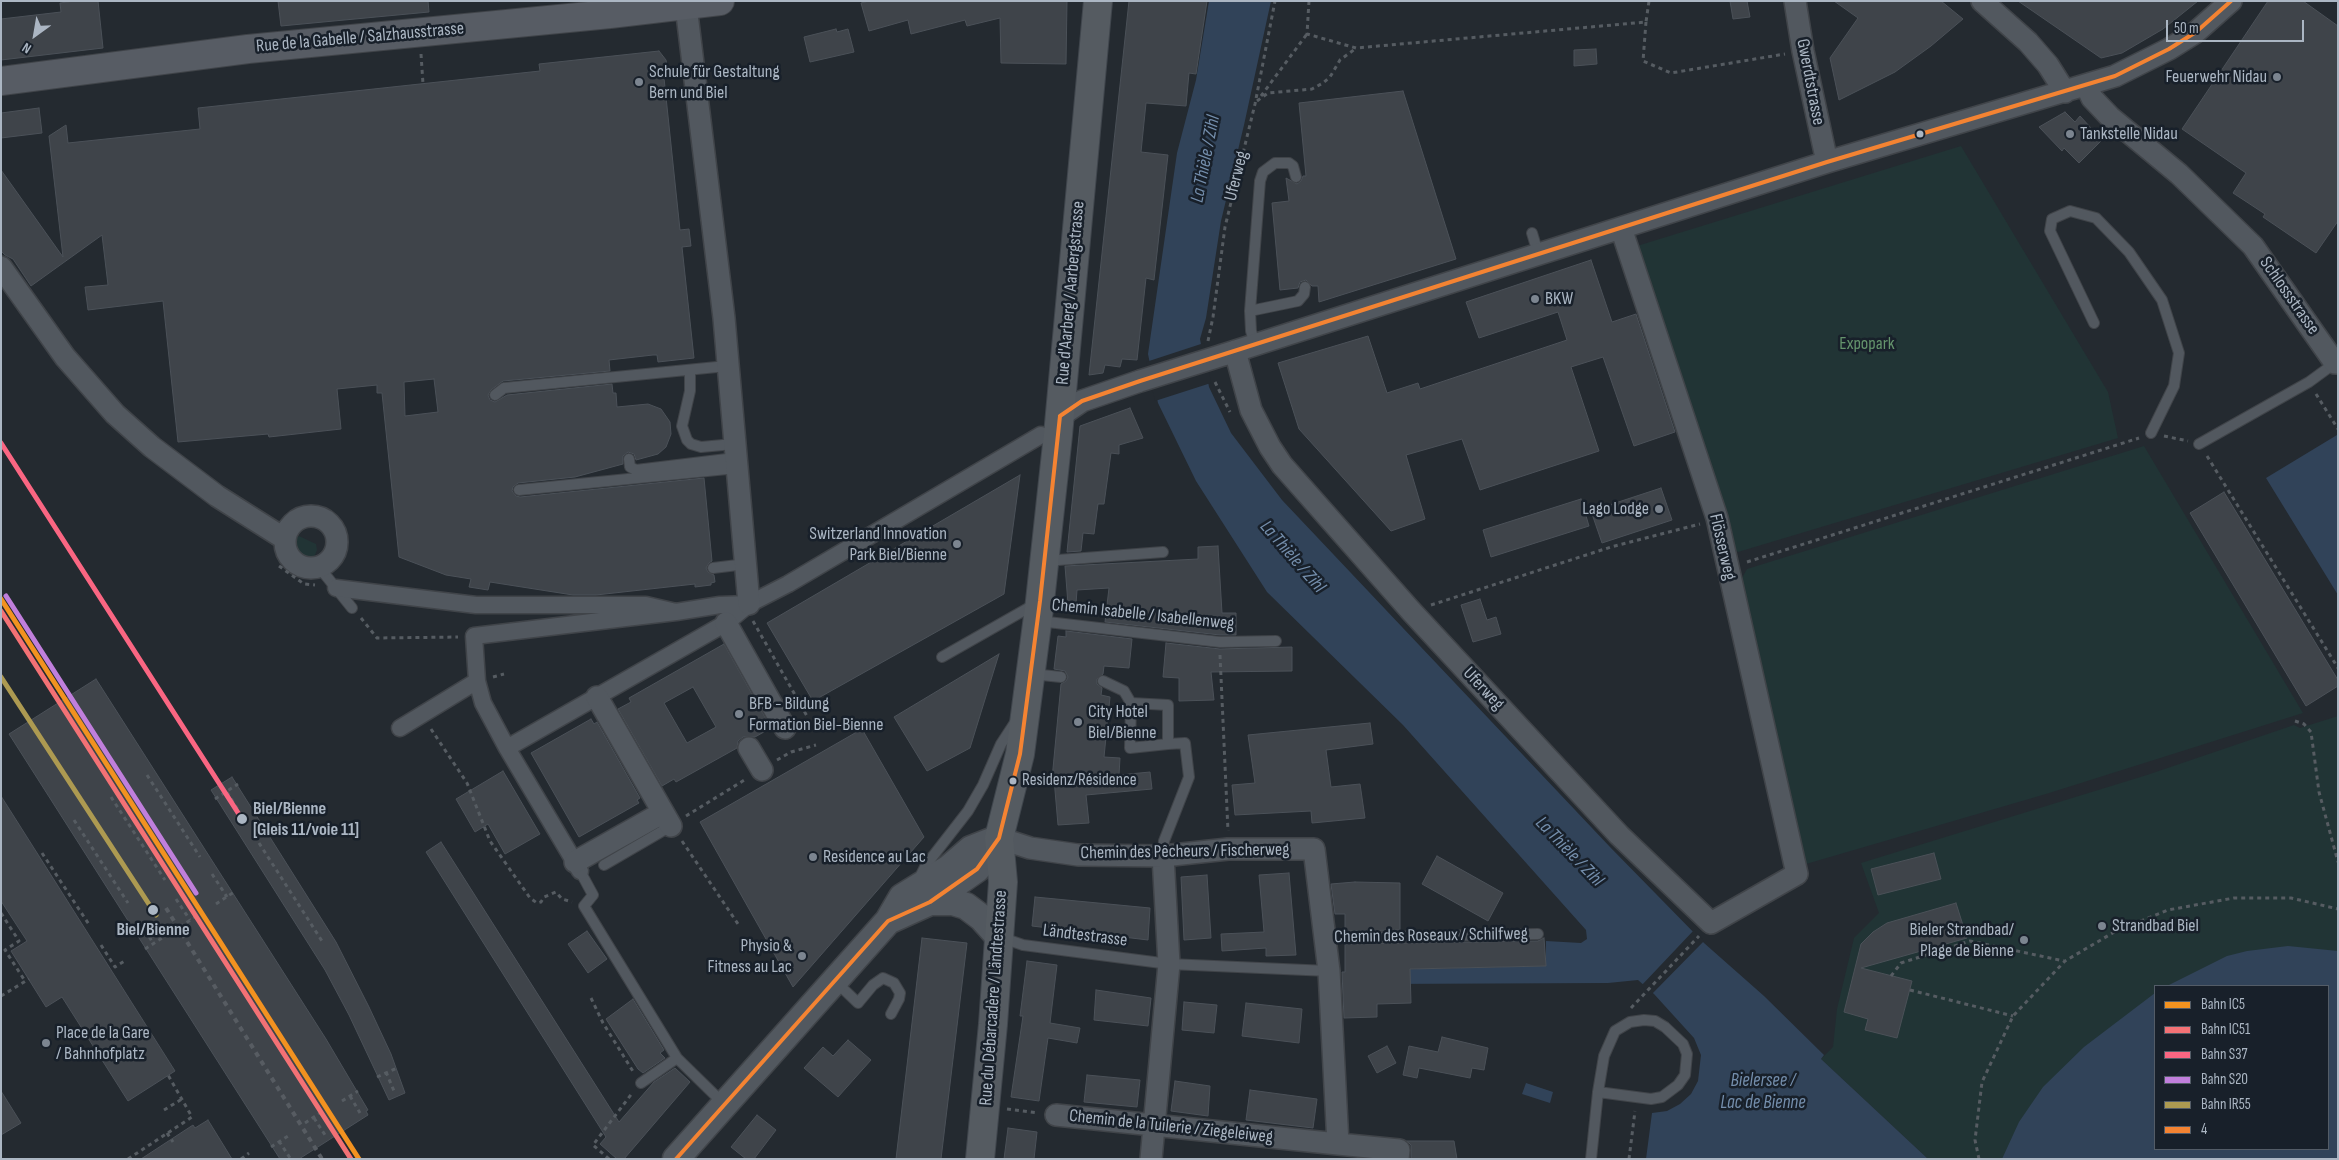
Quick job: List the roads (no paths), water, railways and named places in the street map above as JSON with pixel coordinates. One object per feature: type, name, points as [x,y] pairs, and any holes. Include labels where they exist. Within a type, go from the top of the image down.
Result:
[{"type":"main road","name":"Rue de la Gabelle / Salzhausstrasse","points":[[1,81],[248,49],[686,6],[720,1]]},
{"type":"main road","name":"Rue d'Aarberg / Aarbergstrasse","points":[[998,838],[1020,754],[1039,611],[1044,561],[1051,426],[1078,221],[1098,1]]},
{"type":"main road","name":"Rue du Débarcadère / Ländtestrasse","points":[[980,1159],[993,1024],[1004,870],[998,838]]},
{"type":"street","name":"Gwerdtstrasse","points":[[1795,1],[1803,51],[1827,162]]},
{"type":"street","points":[[507,748],[726,623],[749,604],[788,584],[1051,426],[1082,401],[1140,381],[1224,348],[1256,344],[1827,162],[2115,76],[2168,49],[2196,32],[2231,1]]},
{"type":"street","points":[[686,6],[724,318],[749,604]]},
{"type":"street","points":[[1989,7],[2028,42],[2048,65],[2065,92]]},
{"type":"street","name":"Schlossstrasse","points":[[2086,85],[2092,98],[2110,117],[2179,174],[2254,246],[2336,363]]},
{"type":"street","name":"Flösserweg","points":[[1621,228],[1717,518],[1797,874]]},
{"type":"street","points":[[1,267],[65,356],[115,414],[152,446],[217,496],[285,539]]},
{"type":"street","name":"Uferweg","points":[[1224,348],[1251,410],[1270,447],[1282,465],[1411,611],[1618,835],[1711,923],[1797,874]]},
{"type":"street","points":[[313,516],[328,523],[333,528],[337,544],[332,558],[319,567],[310,568],[294,562],[288,556],[285,539],[287,531],[298,520],[313,516]]},
{"type":"street","points":[[336,588],[476,605],[646,605],[676,612]]},
{"type":"street","points":[[597,697],[667,819],[577,866],[507,748],[483,703],[477,681],[474,636],[720,605],[749,604]]},
{"type":"street","points":[[726,623],[785,728]]},
{"type":"street","points":[[400,728],[477,681]]},
{"type":"street","points":[[749,748],[762,770]]},
{"type":"street","name":"Chemin des Pêcheurs / Fischerweg","points":[[998,838],[1030,848],[1078,856],[1163,856],[1228,849],[1314,849]]},
{"type":"street","name":"Rue d'Aarberg / Aarbergstrasse","points":[[676,1159],[888,921],[923,894],[977,869],[998,838]]},
{"type":"street","name":"Chemin des Roseaux / Schilfweg","points":[[1314,849],[1329,972],[1338,1144]]},
{"type":"street","points":[[1151,1159],[1169,964],[1163,856]]},
{"type":"street","name":"Rue d'Aarberg / Aarbergstrasse","points":[[923,894],[966,906],[982,918],[999,937]]},
{"type":"street","name":"Chemin de la Tuilerie / Ziegeleiweg","points":[[1056,1116],[1338,1144]]},
{"type":"street","points":[[1338,1144],[1399,1150],[1398,1159]]},
{"type":"lane","points":[[1256,344],[1251,330],[1250,311],[1262,172],[1275,162],[1283,162],[1294,166],[1296,177]]},
{"type":"lane","points":[[2094,323],[2050,231],[2052,219],[2070,211],[2096,218],[2129,252],[2162,300],[2179,353],[2174,386],[2151,434]]},
{"type":"lane","points":[[1532,233],[1538,254]]},
{"type":"lane","points":[[1250,311],[1298,301],[1304,294],[1305,287]]},
{"type":"lane","points":[[2199,444],[2309,382],[2336,363]]},
{"type":"lane","points":[[495,395],[504,388],[728,366]]},
{"type":"lane","points":[[690,371],[690,391],[682,426],[687,440],[695,446],[735,457]]},
{"type":"lane","points":[[629,459],[630,466],[636,470],[735,457]]},
{"type":"lane","points":[[519,490],[735,457]]},
{"type":"lane","points":[[1044,561],[1163,552]]},
{"type":"lane","points":[[713,568],[746,564]]},
{"type":"lane","points":[[319,567],[352,608]]},
{"type":"lane","points":[[942,657],[1039,611]]},
{"type":"lane","name":"Chemin Isabelle / Isabellenweg","points":[[1039,611],[1220,642],[1276,641]]},
{"type":"lane","points":[[1031,674],[1061,677]]},
{"type":"lane","points":[[1103,681],[1124,691],[1131,703],[1130,748],[1185,743],[1189,777],[1164,841],[1163,856]]},
{"type":"lane","points":[[1131,703],[1168,705],[1168,744]]},
{"type":"lane","name":"Rue d'Aarberg / Aarbergstrasse","points":[[923,894],[926,865],[943,846],[970,807],[1001,744],[1027,704]]},
{"type":"lane","points":[[604,865],[667,819]]},
{"type":"lane","points":[[577,866],[593,895],[584,906],[677,1058],[725,1104]]},
{"type":"lane","name":"Chemin des Roseaux / Schilfweg","points":[[1325,938],[1538,934]]},
{"type":"lane","name":"Ländtestrasse","points":[[999,937],[1023,945],[1169,964],[1329,972]]},
{"type":"lane","points":[[834,981],[858,1003],[873,985],[883,978],[894,983],[900,992],[899,1000],[891,1014]]},
{"type":"lane","points":[[1591,1159],[1598,1092],[1604,1056],[1615,1031],[1630,1022],[1644,1020],[1655,1022],[1665,1027],[1683,1044],[1688,1064],[1685,1075],[1672,1091],[1662,1097],[1651,1099],[1636,1098],[1598,1092]]},
{"type":"lane","points":[[641,1083],[677,1058]]},
{"type":"water","points":[[1209,1],[1271,1],[1221,221],[1206,318],[1200,339],[1209,387],[1231,433],[1282,500],[1610,847],[1704,943],[1764,996],[1824,1055],[1821,1059],[1928,1159],[1646,1159],[1652,1113],[1667,1111],[1680,1104],[1691,1094],[1698,1081],[1701,1055],[1694,1038],[1654,994],[1638,980],[1608,983],[1378,984],[1377,970],[1546,966],[1546,941],[1581,943],[1587,939],[1586,930],[1403,725],[1267,592],[1196,481],[1158,403],[1148,354],[1177,153],[1196,80]]},
{"type":"water","points":[[2337,435],[2338,437],[2338,595],[2266,478]]},
{"type":"water","points":[[2288,946],[2338,951],[2338,1159],[2002,1159],[2019,1122],[2043,1087],[2084,1047],[2154,994],[2154,1150],[2329,1150],[2329,985],[2169,985],[2227,956],[2247,951]]},
{"type":"water","points":[[1526,1083],[1553,1092],[1550,1103],[1522,1094]]},
{"type":"railway","points":[[166,908],[322,1159]]},
{"type":"rail line","name":"S37","points":[[1,443],[242,819]]},
{"type":"rail line","name":"S20","points":[[6,596],[196,893]]},
{"type":"rail line","name":"IC5","points":[[1,599],[359,1159]]},
{"type":"rail line","name":"IC51","points":[[1,611],[351,1159]]},
{"type":"rail line","name":"IR55","points":[[1,677],[156,915]]},
{"type":"place","name":"Feuerwehr Nidau","points":[[2277,77]]},
{"type":"place","name":"Schule für Gestaltung Bern und Biel","points":[[639,82]]},
{"type":"place","name":"Tankstelle Nidau","points":[[2070,134]]},
{"type":"place","name":"BKW","points":[[1535,299]]},
{"type":"place","name":"Lago Lodge","points":[[1659,509]]},
{"type":"place","name":"Switzerland Innovation Park Biel/Bienne","points":[[957,544]]},
{"type":"place","name":"BFB - Bildung Formation Biel-Bienne","points":[[739,714]]},
{"type":"place","name":"City Hotel Biel/Bienne","points":[[1078,722]]},
{"type":"place","name":"Residenz/Résidence","points":[[1013,781]]},
{"type":"place","name":"Biel/Bienne [Gleis 11/voie 11]","points":[[242,819]]},
{"type":"place","name":"Residence au Lac","points":[[813,857]]},
{"type":"place","name":"Biel/Bienne","points":[[153,910]]},
{"type":"place","name":"Strandbad Biel","points":[[2102,926]]},
{"type":"place","name":"Bieler Strandbad/ Plage de Bienne","points":[[2024,940]]},
{"type":"place","name":"Physio & Fitness au Lac","points":[[802,956]]},
{"type":"place","name":"Place de la Gare / Bahnhofplatz","points":[[46,1043]]},
{"type":"water label","name":"La Thièle / Zihl","points":[[1206,159]]},
{"type":"water label","name":"La Thièle / Zihl","points":[[1292,557]]},
{"type":"water label","name":"La Thièle / Zihl","points":[[1569,852]]},
{"type":"water label","name":"Bielersee / Lac de Bienne","points":[[1763,1092]]},
{"type":"park label","name":"Expopark","points":[[1867,344]]}]
